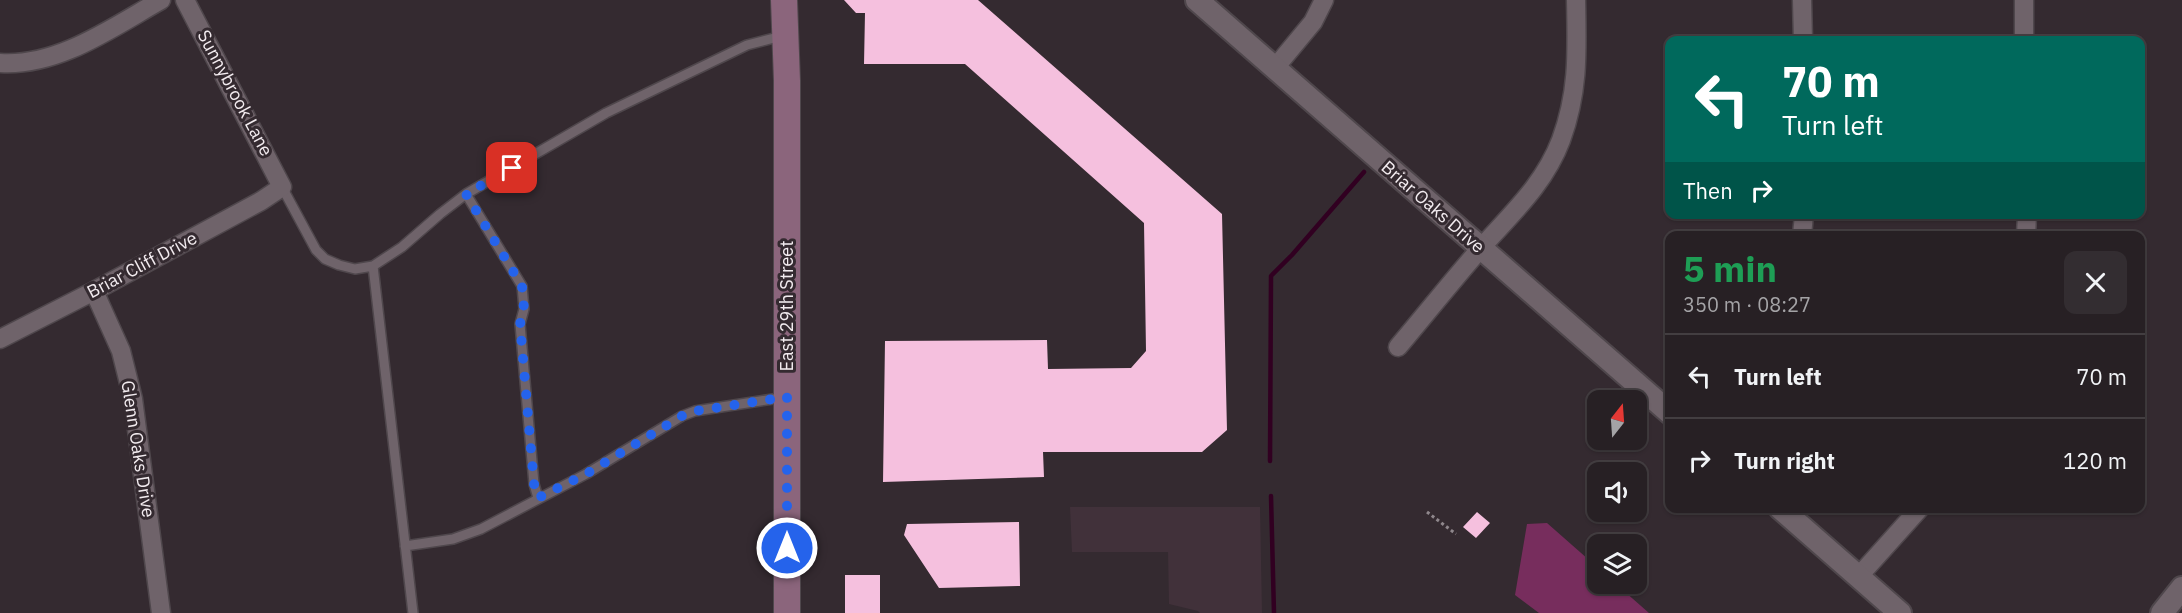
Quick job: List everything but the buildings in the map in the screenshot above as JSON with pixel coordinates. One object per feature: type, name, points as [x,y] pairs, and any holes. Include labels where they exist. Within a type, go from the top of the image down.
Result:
[{"type":"main road","name":"East 29th Street","points":[[784,0],[787,81],[787,613]]},
{"type":"street","points":[[0,63],[12,64],[39,60],[80,45],[161,0]]},
{"type":"street","name":"Sunnybrook Lane","points":[[185,0],[282,187]]},
{"type":"street","name":"Briar Oaks Drive","points":[[1197,0],[1665,409]]},
{"type":"street","points":[[1274,69],[1312,22],[1324,0]]},
{"type":"street","points":[[1398,347],[1481,249],[1527,200],[1560,140],[1573,97],[1578,65],[1576,0]]},
{"type":"street","points":[[1802,0],[1803,36]]},
{"type":"street","points":[[2024,0],[2025,36]]},
{"type":"street","name":"Briar Cliff Drive","points":[[0,339],[261,201],[282,187]]},
{"type":"street","name":"Glenn Oaks Drive","points":[[94,291],[121,351],[133,399],[161,613]]},
{"type":"street","points":[[1786,513],[1900,613]]},
{"type":"street","points":[[1859,576],[1916,513]]},
{"type":"street","points":[[2162,613],[2182,588]]},
{"type":"lane","points":[[282,187],[316,250],[325,259],[339,266],[355,269],[373,267],[402,247],[466,194],[606,113],[747,45],[784,35]]},
{"type":"lane","points":[[466,194],[522,286],[524,309],[520,324],[534,484],[538,498]]},
{"type":"lane","points":[[373,267],[413,613]]},
{"type":"lane","points":[[405,546],[467,535],[561,488],[682,416],[695,411],[787,397]]},
{"type":"path","points":[[1427,512],[1456,534]]},
{"type":"shaded area","points":[[1070,507],[1260,507],[1262,613],[1200,613],[1169,604],[1168,552],[1072,552]]},
{"type":"shaded area","points":[[1547,523],[1587,558],[1587,594],[1627,594],[1649,613],[1539,613],[1515,595],[1527,524]]},
{"type":"waterway","points":[[1270,461],[1271,276],[1364,172]]},
{"type":"waterway","points":[[1271,496],[1274,613]]},
{"type":"route","points":[[512,168],[466,194],[522,286],[524,309],[520,324],[534,484],[538,498],[586,474],[682,416],[709,408],[787,397],[787,548]]}]
